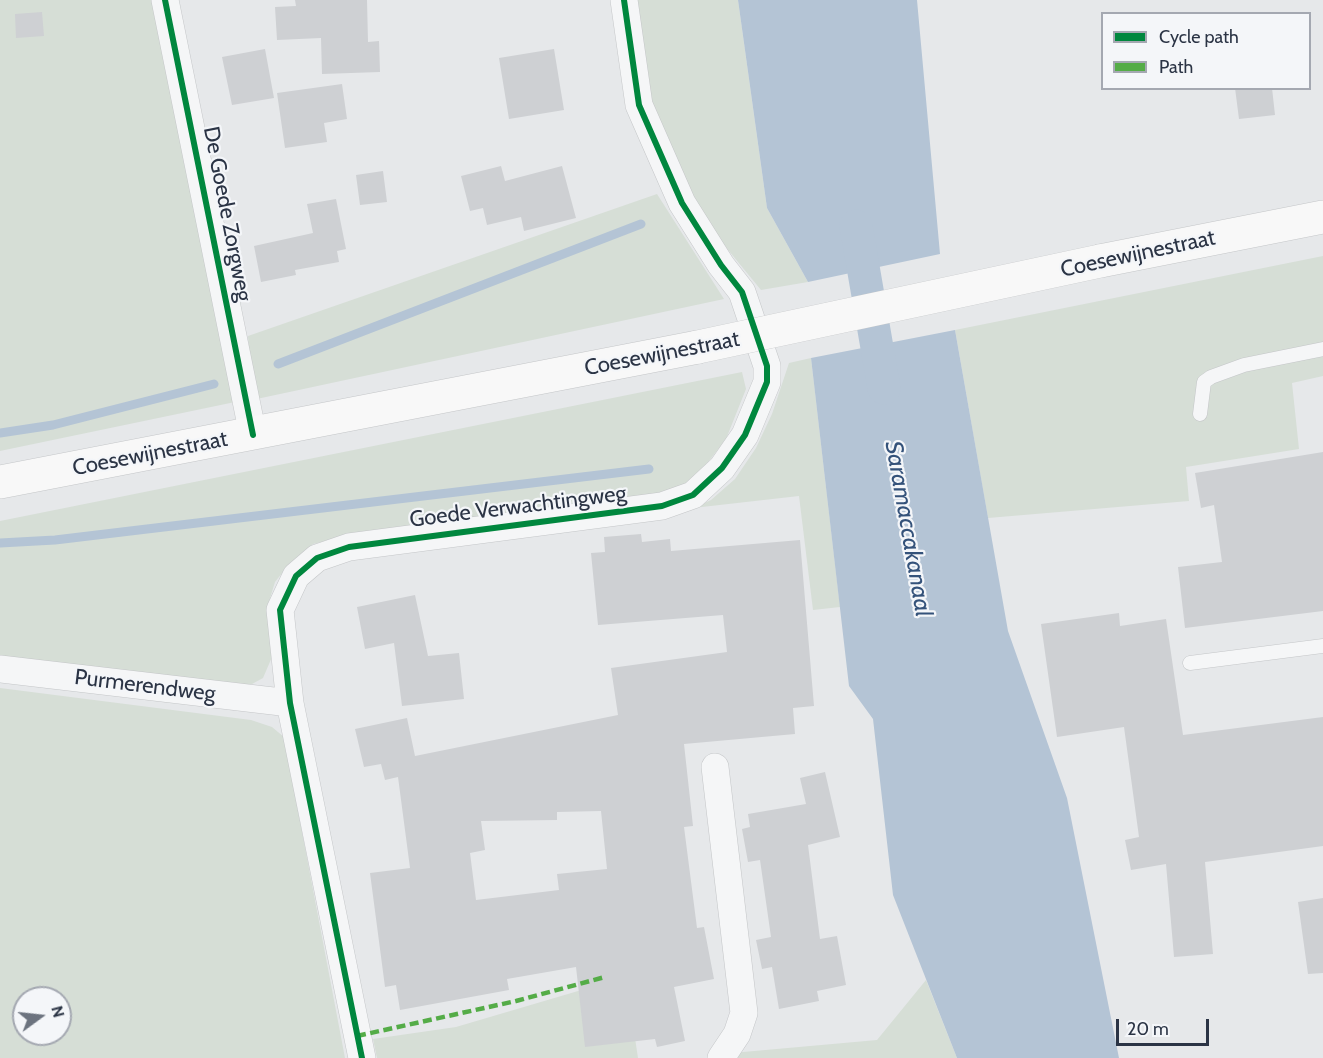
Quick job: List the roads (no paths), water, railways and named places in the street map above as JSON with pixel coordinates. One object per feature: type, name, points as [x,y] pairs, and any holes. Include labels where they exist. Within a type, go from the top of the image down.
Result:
[{"type":"main road","name":"Coesewijnestraat","points":[[0,483],[698,347],[1100,261],[1323,217]]},
{"type":"street","name":"De Goede Zorgweg","points":[[165,0],[253,435]]},
{"type":"street","name":"Goede Verwachtingweg","points":[[362,1058],[290,703],[280,610],[296,576],[317,558],[350,547],[662,507],[693,495],[722,468],[745,435],[767,382],[767,366],[742,292],[721,265],[682,203],[639,105],[624,0]]},
{"type":"street","name":"Purmerendweg","points":[[0,669],[290,703]]},
{"type":"street","points":[[715,767],[744,1013],[737,1035],[721,1058]]},
{"type":"lane","points":[[1200,414],[1204,382],[1211,377],[1244,366],[1323,349]]},
{"type":"lane","points":[[1190,663],[1323,646]]},
{"type":"water","points":[[738,0],[917,0],[940,254],[808,282],[767,208]]},
{"type":"water","points":[[955,330],[1008,631],[1067,798],[1119,1058],[957,1058],[893,895],[873,719],[849,686],[811,358]]},
{"type":"waterway","points":[[278,364],[641,224]]},
{"type":"waterway","name":"Saramaccakanaal","points":[[856,226],[884,388]]},
{"type":"waterway","points":[[0,433],[53,425],[214,384]]},
{"type":"waterway","points":[[0,543],[55,540],[649,469]]}]
